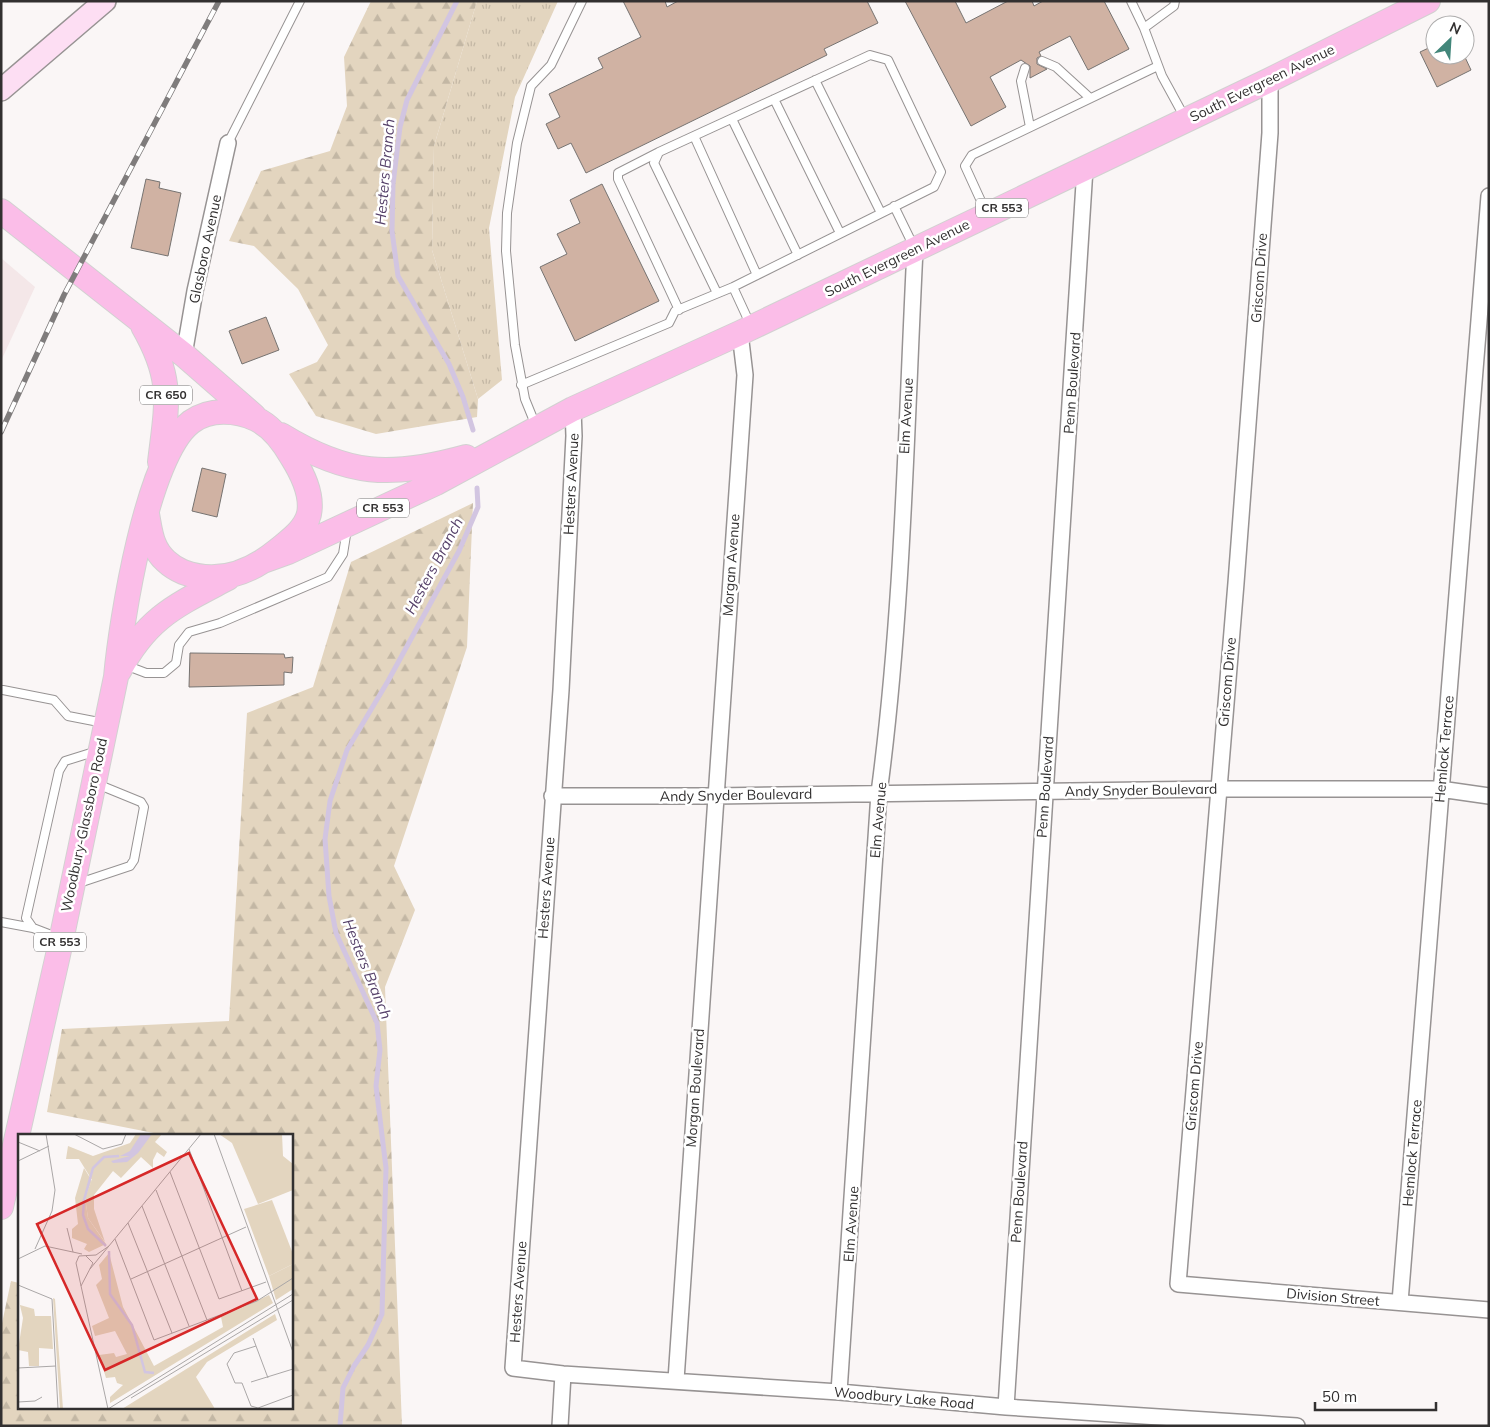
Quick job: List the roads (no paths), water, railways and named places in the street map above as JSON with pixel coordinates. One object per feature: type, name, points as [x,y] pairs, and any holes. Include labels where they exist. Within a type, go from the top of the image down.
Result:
[{"type":"main road","name":"South Evergreen Avenue","points":[[263,561],[436,483],[573,409],[746,330],[1270,80],[1428,1]]},
{"type":"main road","name":"South Evergreen Avenue","points":[[2,211],[184,355],[264,424],[325,459],[339,464],[385,471],[444,463],[500,447]]},
{"type":"main road","name":"South Evergreen Avenue","points":[[137,317],[155,350],[167,383],[158,478]]},
{"type":"main road","points":[[235,412],[264,424],[297,464],[309,494],[310,504],[305,524],[297,534],[263,561],[223,578],[210,579],[177,569],[166,561],[154,544],[147,514],[158,478],[176,441],[191,422],[203,416],[235,412]]},
{"type":"main road","name":"Woodbury-Glassboro Road","points":[[1,1207],[61,939],[99,751],[119,670],[119,637],[147,514]]},
{"type":"main road","name":"Woodbury-Glassboro Road","points":[[119,670],[150,625],[169,609],[240,572]]},
{"type":"street","points":[[1,90],[105,1]]},
{"type":"street","name":"Griscom Drive","points":[[1178,1284],[1267,173],[1270,80]]},
{"type":"street","name":"Glasboro Avenue","points":[[184,355],[195,291],[228,143]]},
{"type":"street","name":"Penn Boulevard","points":[[1006,1407],[1085,168]]},
{"type":"street","name":"Hemlock Terrace","points":[[1400,1302],[1489,196]]},
{"type":"street","name":"Elm Avenue","points":[[840,1392],[879,793],[889,722],[897,603],[914,249]]},
{"type":"street","name":"Morgan Avenue","points":[[715,796],[745,375],[746,330]]},
{"type":"street","name":"Hesters Avenue","points":[[512,1368],[561,690],[574,436],[573,409]]},
{"type":"street","name":"Andy Snyder Boulevard","points":[[552,796],[715,796],[1217,789],[1440,789],[1489,796]]},
{"type":"street","name":"Morgan Boulevard","points":[[676,1380],[715,796]]},
{"type":"street","name":"Division Street","points":[[1178,1284],[1489,1310]]},
{"type":"street","name":"Woodbury Lake Road","points":[[512,1368],[563,1374],[840,1392],[1006,1407],[1296,1426]]},
{"type":"street","points":[[560,1426],[563,1374]]},
{"type":"lane","points":[[228,143],[300,1]]},
{"type":"lane","points":[[537,428],[521,385],[514,345],[506,251],[507,213],[517,143],[531,86],[551,65],[582,1]]},
{"type":"lane","points":[[1131,1],[1144,28],[1158,66],[1186,120]]},
{"type":"lane","points":[[1144,28],[1174,6],[1175,1]]},
{"type":"lane","points":[[521,385],[669,323],[675,311],[679,310],[733,287],[934,187],[941,172],[888,60],[870,55],[658,152],[618,173],[618,180],[679,310]]},
{"type":"lane","points":[[1042,61],[1056,67],[1090,98]]},
{"type":"lane","points":[[987,214],[967,171],[966,161],[972,155],[1158,66]]},
{"type":"lane","points":[[1025,68],[1021,81],[1030,127]]},
{"type":"lane","points":[[815,80],[881,213]]},
{"type":"lane","points":[[774,99],[840,234]]},
{"type":"lane","points":[[732,119],[798,255]]},
{"type":"lane","points":[[694,136],[757,275]]},
{"type":"lane","points":[[658,152],[654,163],[717,293]]},
{"type":"lane","points":[[894,206],[914,249]]},
{"type":"lane","points":[[733,287],[746,330]]},
{"type":"lane","points":[[119,670],[164,673],[176,662],[179,645],[189,632],[220,623],[328,577],[343,554],[347,540],[347,524]]},
{"type":"lane","points":[[3,690],[54,700],[68,716],[106,723]]},
{"type":"lane","points":[[33,928],[26,918],[59,771],[65,761],[99,751]]},
{"type":"lane","points":[[72,885],[130,866],[134,860],[144,807],[141,802],[93,782]]},
{"type":"lane","points":[[1,922],[33,928],[61,939]]},
{"type":"waterway","name":"Hesters Branch","points":[[457,1],[407,100],[400,127],[393,184],[392,231],[398,276],[449,364],[463,397],[473,430]]},
{"type":"waterway","name":"Hesters Branch","points":[[340,1426],[343,1388],[354,1366],[368,1345],[382,1314],[386,1168],[376,1086],[380,1050],[377,1023],[336,933],[329,896],[325,839],[330,801],[347,750],[388,681],[459,551],[478,507],[477,488]]},
{"type":"railway","points":[[1,432],[64,295],[219,1]]}]
